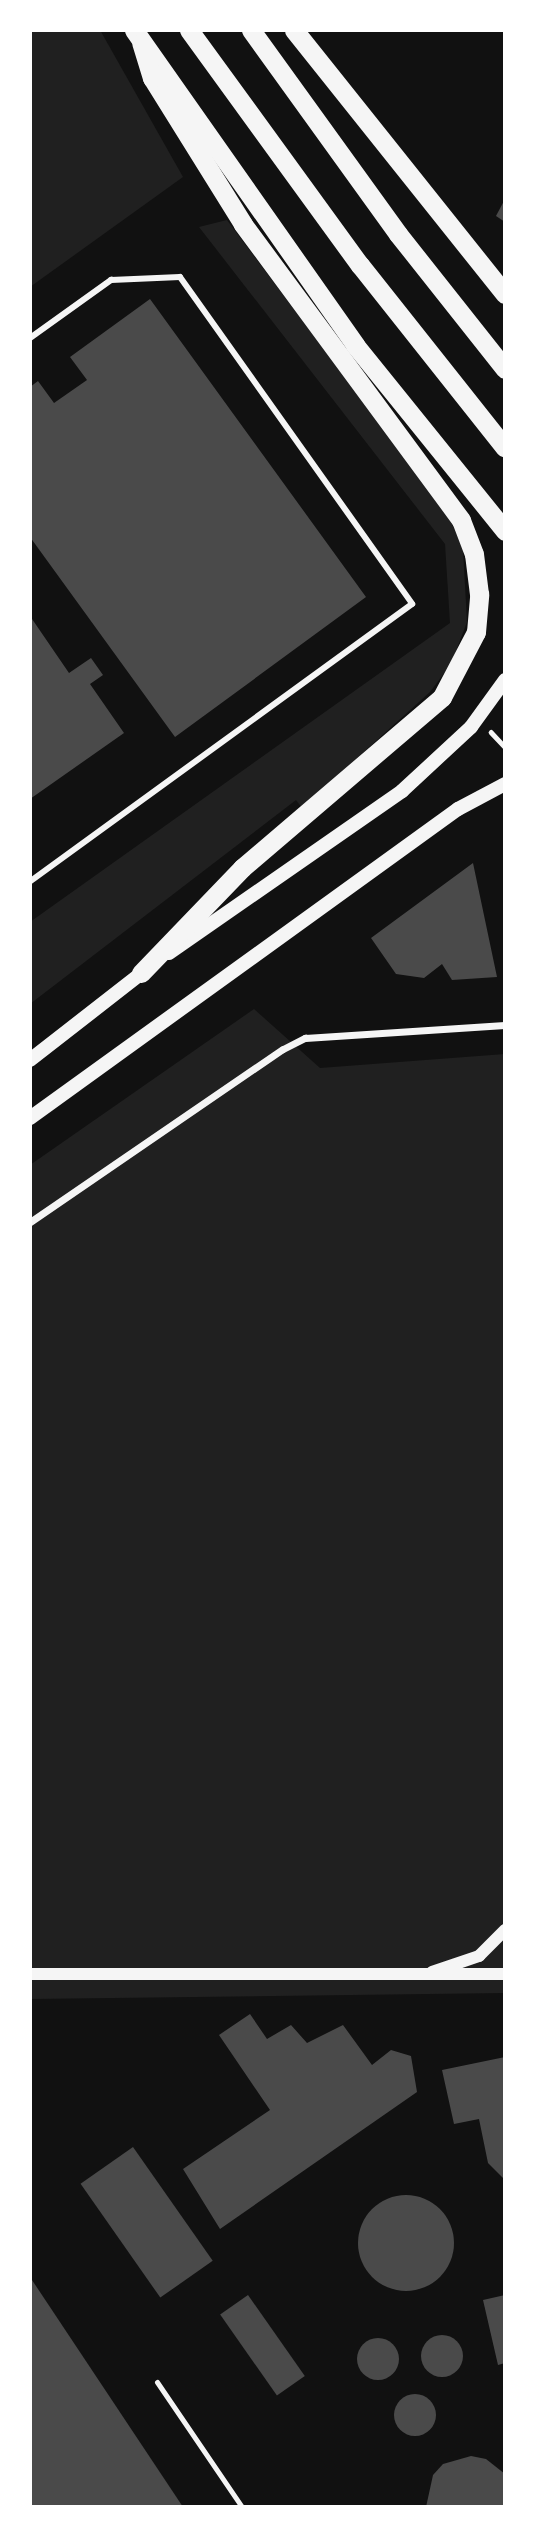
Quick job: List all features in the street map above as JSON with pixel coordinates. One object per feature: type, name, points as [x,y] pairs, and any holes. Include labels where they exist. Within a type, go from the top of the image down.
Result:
[{"type":"highway","points":[[189,30],[360,265],[505,448]]},
{"type":"highway","points":[[251,30],[390,223],[505,369]]},
{"type":"highway","points":[[295,30],[505,294]]},
{"type":"highway","points":[[138,36],[355,345],[505,531]]},
{"type":"highway","points":[[138,36],[152,78],[243,224],[461,520],[474,554],[479,594],[476,632],[442,697],[242,868],[141,973]]},
{"type":"main road","points":[[30,1060],[141,973],[402,791],[448,751],[505,680]]},
{"type":"main road","points":[[30,1118],[457,809],[505,784]]},
{"type":"street","points":[[30,338],[111,280],[180,277],[412,604],[30,882]]},
{"type":"street","points":[[30,1222],[283,1049],[305,1038],[505,1025]]},
{"type":"street","points":[[420,1976],[479,1956],[505,1930]]},
{"type":"street","points":[[30,1974],[505,1974]]},
{"type":"lane","points":[[158,2382],[242,2507]]},
{"type":"shaded area","points":[[30,30],[100,30],[183,177],[30,287]]},
{"type":"shaded area","points":[[227,220],[448,515],[463,549],[467,622],[451,664],[430,692],[302,808],[296,800],[30,1004],[30,922],[450,623],[445,544],[199,227]]},
{"type":"shaded area","points":[[254,1009],[320,1068],[505,1054],[505,1993],[30,1999],[30,1165]]},
{"type":"building","points":[[505,199],[505,222],[496,216]]},
{"type":"building","points":[[150,299],[366,597],[175,737],[30,537],[30,387],[38,381],[54,403],[87,380],[70,357]]},
{"type":"building","points":[[30,616],[69,673],[91,658],[103,675],[90,684],[124,733],[30,799]]},
{"type":"building","points":[[473,863],[497,977],[452,980],[442,964],[424,978],[396,974],[371,938]]},
{"type":"building","points":[[250,2014],[267,2039],[291,2025],[307,2043],[343,2025],[372,2065],[391,2050],[411,2056],[417,2092],[220,2229],[183,2169],[270,2110],[219,2035]]},
{"type":"building","points":[[505,2057],[505,2180],[488,2163],[479,2119],[454,2124],[442,2070]]},
{"type":"building","points":[[133,2147],[213,2261],[160,2298],[81,2184]]},
{"type":"building","points":[[406,2195],[424,2199],[440,2209],[450,2225],[454,2243],[450,2261],[440,2277],[424,2287],[406,2291],[388,2287],[372,2277],[362,2261],[358,2243],[362,2225],[372,2209],[388,2199]]},
{"type":"building","points":[[30,2277],[183,2507],[30,2507]]},
{"type":"building","points":[[248,2295],[305,2376],[277,2396],[220,2315]]},
{"type":"building","points":[[505,2295],[505,2363],[498,2365],[483,2300]]},
{"type":"building","points":[[442,2335],[457,2341],[463,2356],[457,2371],[442,2377],[427,2371],[421,2356],[427,2341]]},
{"type":"building","points":[[378,2338],[393,2344],[399,2359],[393,2374],[378,2380],[363,2374],[357,2359],[363,2344]]},
{"type":"building","points":[[415,2394],[430,2400],[436,2415],[430,2430],[415,2436],[400,2430],[394,2415],[400,2400]]},
{"type":"building","points":[[471,2456],[486,2459],[505,2474],[505,2507],[426,2507],[433,2475],[443,2464]]}]
